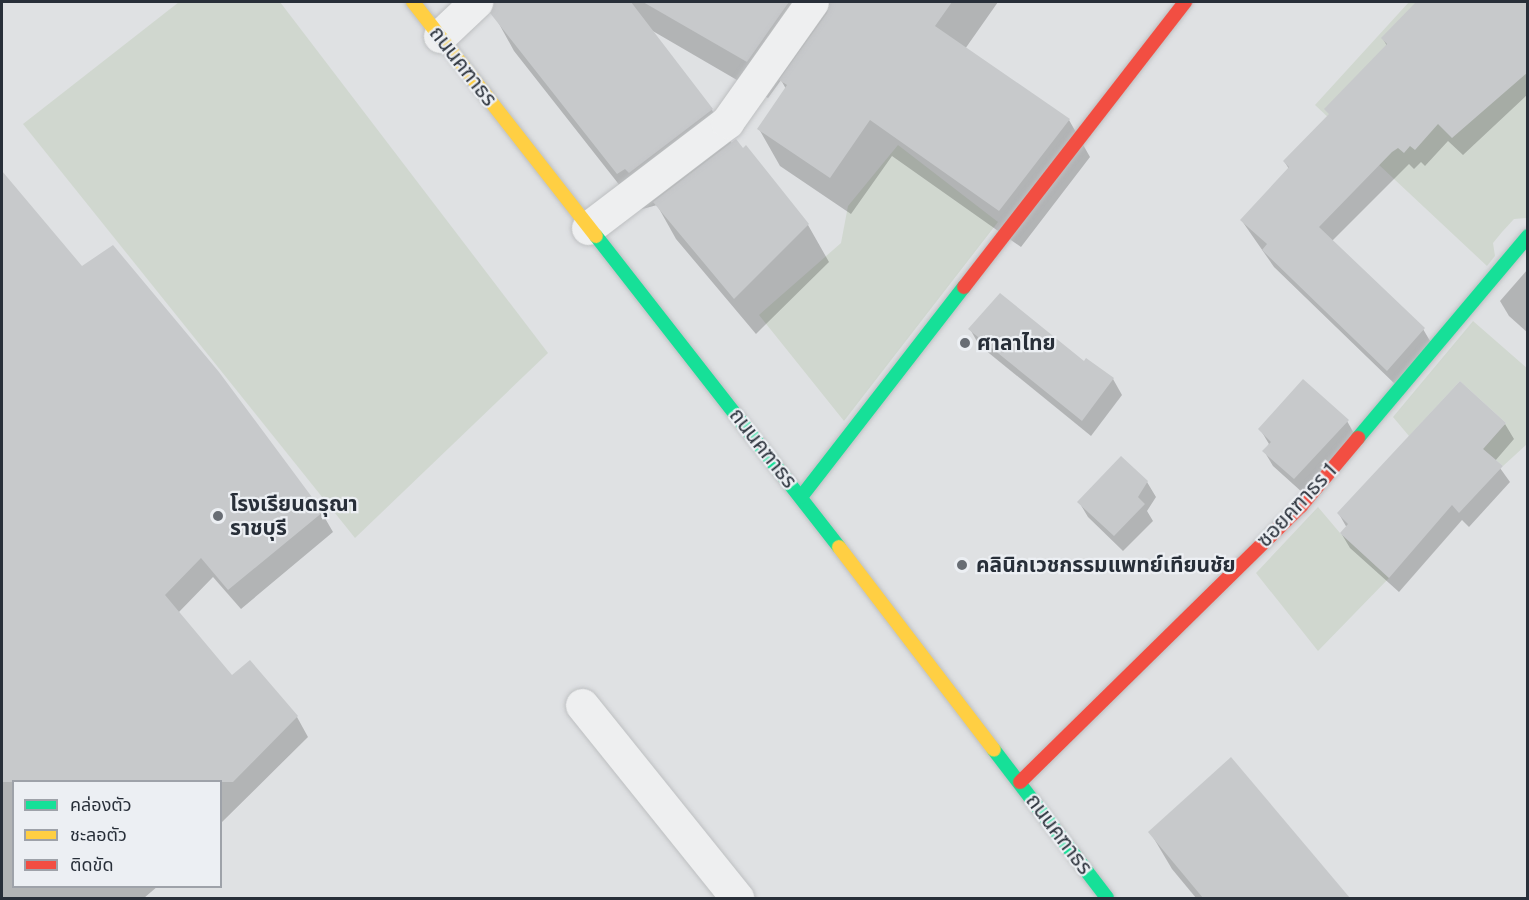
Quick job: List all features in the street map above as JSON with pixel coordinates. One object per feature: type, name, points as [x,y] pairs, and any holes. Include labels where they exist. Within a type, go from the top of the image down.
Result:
[{"type":"street","name":"ถนนคฑาธร","points":[[413,2],[588,228],[801,496],[1107,898]]},
{"type":"street","points":[[440,36],[476,2]]},
{"type":"street","points":[[588,228],[727,122],[812,2]]},
{"type":"street","points":[[801,496],[1185,2]]},
{"type":"street","name":"ซอยคฑาธร 1","points":[[1020,782],[1301,506],[1527,236]]},
{"type":"street","points":[[582,705],[737,898]]},
{"type":"shaded area","points":[[179,2],[280,2],[548,353],[355,538],[23,124]]},
{"type":"shaded area","points":[[1409,2],[1527,2],[1527,218],[1514,219],[1502,232],[1493,243],[1495,256],[1487,266],[1315,105]]},
{"type":"shaded area","points":[[898,145],[998,222],[844,421],[759,315],[841,243],[848,206]]},
{"type":"shaded area","points":[[1473,321],[1527,368],[1527,444],[1503,466],[1483,449],[1506,423],[1460,381],[1409,436],[1393,417]]},
{"type":"shaded area","points":[[1318,507],[1340,533],[1389,578],[1318,651],[1256,573]]},
{"type":"building","points":[[494,2],[631,2],[713,109],[629,173],[625,169],[617,174],[490,13]]},
{"type":"building","points":[[643,2],[789,2],[747,62]]},
{"type":"building","points":[[830,2],[952,2],[935,26],[1070,119],[999,211],[870,120],[830,178],[757,129],[787,85],[779,80],[827,13]]},
{"type":"building","points":[[1416,2],[1527,2],[1527,73],[1452,138],[1438,124],[1415,150],[1410,146],[1404,153],[1398,148],[1392,152],[1319,227],[1425,328],[1387,371],[1262,250],[1267,244],[1240,220],[1289,167],[1283,161],[1329,114],[1324,109],[1387,44],[1381,38]]},
{"type":"building","points":[[736,139],[743,148],[746,145],[809,224],[734,299],[653,202]]},
{"type":"building","points":[[2,171],[82,266],[113,245],[219,372],[323,512],[228,590],[201,558],[165,595],[232,675],[250,660],[298,716],[233,782],[222,782],[222,780],[12,780],[12,782],[2,782]]},
{"type":"building","points":[[1000,293],[1084,361],[1086,358],[1114,378],[1082,421],[968,329]]},
{"type":"building","points":[[1303,379],[1349,420],[1294,479],[1262,451],[1271,442],[1258,429]]},
{"type":"building","points":[[1460,381],[1506,423],[1483,449],[1503,466],[1459,513],[1452,505],[1389,578],[1340,533],[1348,524],[1337,513]]},
{"type":"building","points":[[1121,456],[1148,481],[1138,497],[1145,504],[1114,536],[1077,502]]},
{"type":"building","points":[[1231,757],[1350,898],[1203,898],[1148,832]]},
{"type":"traffic: fast","points":[[596,236],[839,547]]},
{"type":"traffic: fast","points":[[1358,438],[1528,236]]},
{"type":"traffic: fast","points":[[801,497],[964,287]]},
{"type":"traffic: fast","points":[[994,750],[1107,898]]},
{"type":"traffic: slow","points":[[413,2],[596,236]]},
{"type":"traffic: slow","points":[[839,547],[994,750]]},
{"type":"traffic: jam","points":[[964,287],[1185,2]]},
{"type":"traffic: jam","points":[[1020,782],[1301,506],[1358,438]]},
{"type":"place","name":"ศาลาไทย","points":[[965,343]]},
{"type":"place","name":"โรงเรียนดรุณา ราชบุรี","points":[[218,516]]},
{"type":"place","name":"คลินิกเวชกรรมแพทย์เทียนชัย","points":[[962,565]]}]
